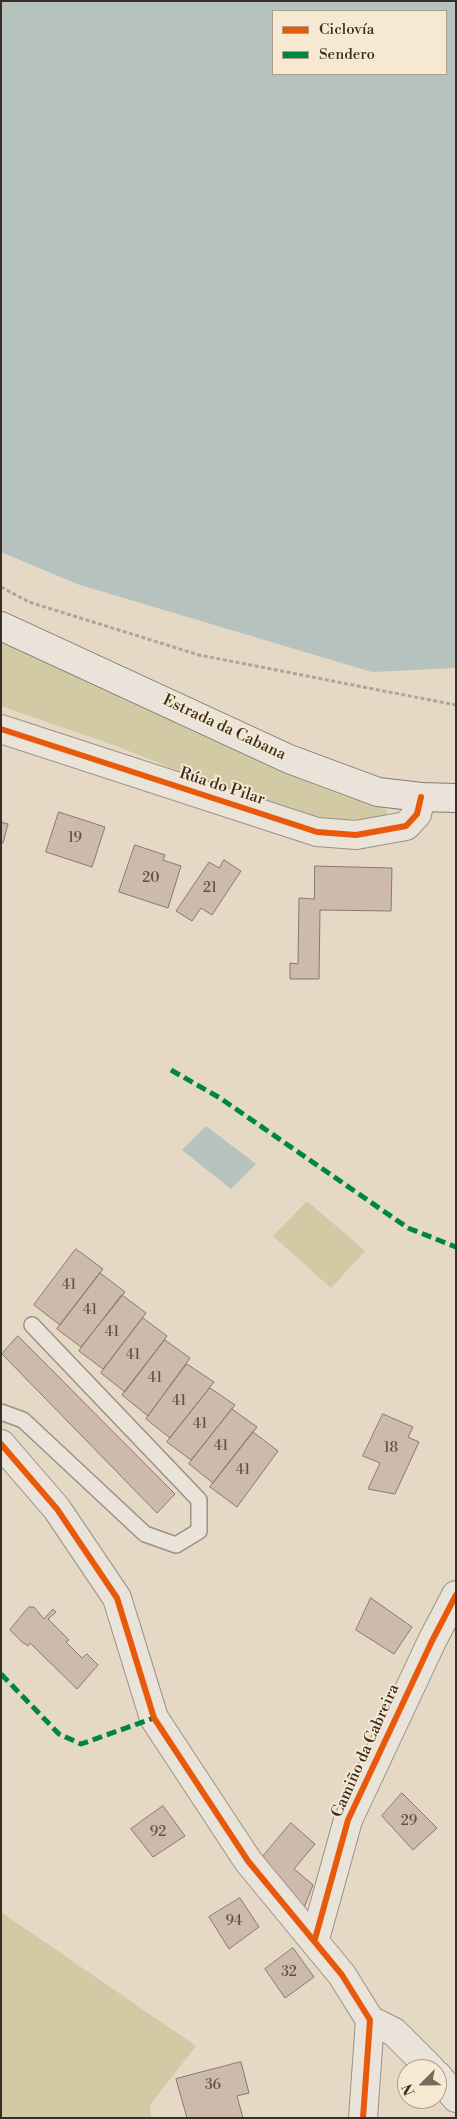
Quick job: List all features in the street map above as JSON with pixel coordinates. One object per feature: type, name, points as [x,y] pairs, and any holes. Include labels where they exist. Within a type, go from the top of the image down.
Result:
[{"type":"street","name":"Estrada da Cabana","points":[[1,626],[289,759],[378,792],[421,797],[456,798]]},
{"type":"street","name":"Rúa do Pilar","points":[[1,729],[316,832],[356,835],[406,826],[417,814],[421,797]]},
{"type":"street","points":[[1,1444],[56,1509],[117,1598],[154,1718],[248,1861],[315,1939],[342,1975],[370,2020],[394,2032],[421,2059]]},
{"type":"street","name":"Camiño da Cabreira","points":[[315,1939],[348,1820],[432,1641],[456,1595]]},
{"type":"street","points":[[363,2118],[370,2020]]},
{"type":"street","points":[[447,2087],[456,2098]]},
{"type":"lane","points":[[1,1412],[23,1420],[145,1534],[176,1545],[199,1531],[199,1500],[32,1325]]},
{"type":"path","points":[[1,587],[29,602],[199,655],[456,705]]},
{"type":"shaded area","points":[[1,1],[456,1],[456,668],[372,672],[77,584],[1,552]]},
{"type":"shaded area","points":[[1,642],[303,780],[349,798],[384,807],[388,812],[381,820],[348,824],[321,822],[223,789],[119,747],[1,706]]},
{"type":"shaded area","points":[[206,1126],[256,1164],[231,1189],[182,1150]]},
{"type":"shaded area","points":[[307,1201],[365,1251],[331,1288],[273,1236]]},
{"type":"shaded area","points":[[1,1912],[196,2046],[150,2105],[151,2118],[1,2118]]},
{"type":"building","points":[[59,812],[105,827],[92,867],[46,852]]},
{"type":"building","points":[[1,822],[8,824],[3,843],[1,843]]},
{"type":"building","points":[[135,845],[165,855],[163,860],[181,866],[168,908],[119,892]]},
{"type":"building","points":[[224,860],[241,871],[212,915],[201,908],[192,921],[176,911],[209,862],[219,868]]},
{"type":"building","points":[[315,866],[392,868],[391,911],[320,910],[319,979],[290,979],[290,963],[298,964],[299,898],[314,899]]},
{"type":"building","points":[[76,1249],[103,1269],[60,1325],[34,1305]]},
{"type":"building","points":[[100,1273],[125,1292],[81,1347],[57,1329]]},
{"type":"building","points":[[122,1295],[146,1313],[103,1369],[79,1351]]},
{"type":"building","points":[[143,1318],[167,1336],[125,1392],[101,1373]]},
{"type":"building","points":[[18,1336],[175,1494],[157,1513],[2,1354]]},
{"type":"building","points":[[165,1340],[190,1358],[148,1416],[122,1395]]},
{"type":"building","points":[[187,1364],[214,1382],[170,1438],[146,1419]]},
{"type":"building","points":[[210,1388],[235,1405],[191,1460],[167,1442]]},
{"type":"building","points":[[232,1409],[257,1427],[213,1483],[189,1464]]},
{"type":"building","points":[[383,1414],[413,1427],[408,1437],[419,1442],[395,1494],[368,1489],[380,1463],[363,1456]]},
{"type":"building","points":[[253,1432],[278,1451],[237,1507],[210,1487]]},
{"type":"building","points":[[371,1598],[412,1627],[394,1654],[356,1630]]},
{"type":"building","points":[[29,1607],[34,1607],[44,1619],[53,1609],[56,1612],[48,1619],[69,1640],[66,1642],[82,1658],[87,1654],[98,1665],[77,1689],[30,1643],[28,1646],[10,1630]]},
{"type":"building","points":[[402,1793],[437,1828],[413,1850],[382,1816]]},
{"type":"building","points":[[163,1806],[185,1836],[153,1857],[131,1829]]},
{"type":"building","points":[[291,1823],[315,1844],[294,1869],[313,1885],[302,1913],[260,1860]]},
{"type":"building","points":[[240,1898],[259,1927],[229,1949],[209,1917]]},
{"type":"building","points":[[293,1948],[314,1977],[285,1998],[265,1969]]},
{"type":"building","points":[[241,2062],[249,2093],[237,2096],[243,2118],[187,2118],[176,2079]]},
{"type":"marked path","points":[[171,1070],[220,1098],[408,1228],[456,1247]]},
{"type":"marked path","points":[[1,1674],[59,1734],[81,1744],[154,1718]]},
{"type":"cycle path","points":[[1,729],[317,832],[356,835],[406,826],[417,814],[421,797]]},
{"type":"cycle path","points":[[1,1444],[57,1509],[117,1598],[154,1718],[248,1861],[342,1975],[370,2020],[363,2118]]},
{"type":"cycle path","points":[[315,1939],[348,1820],[432,1641],[456,1595]]}]
